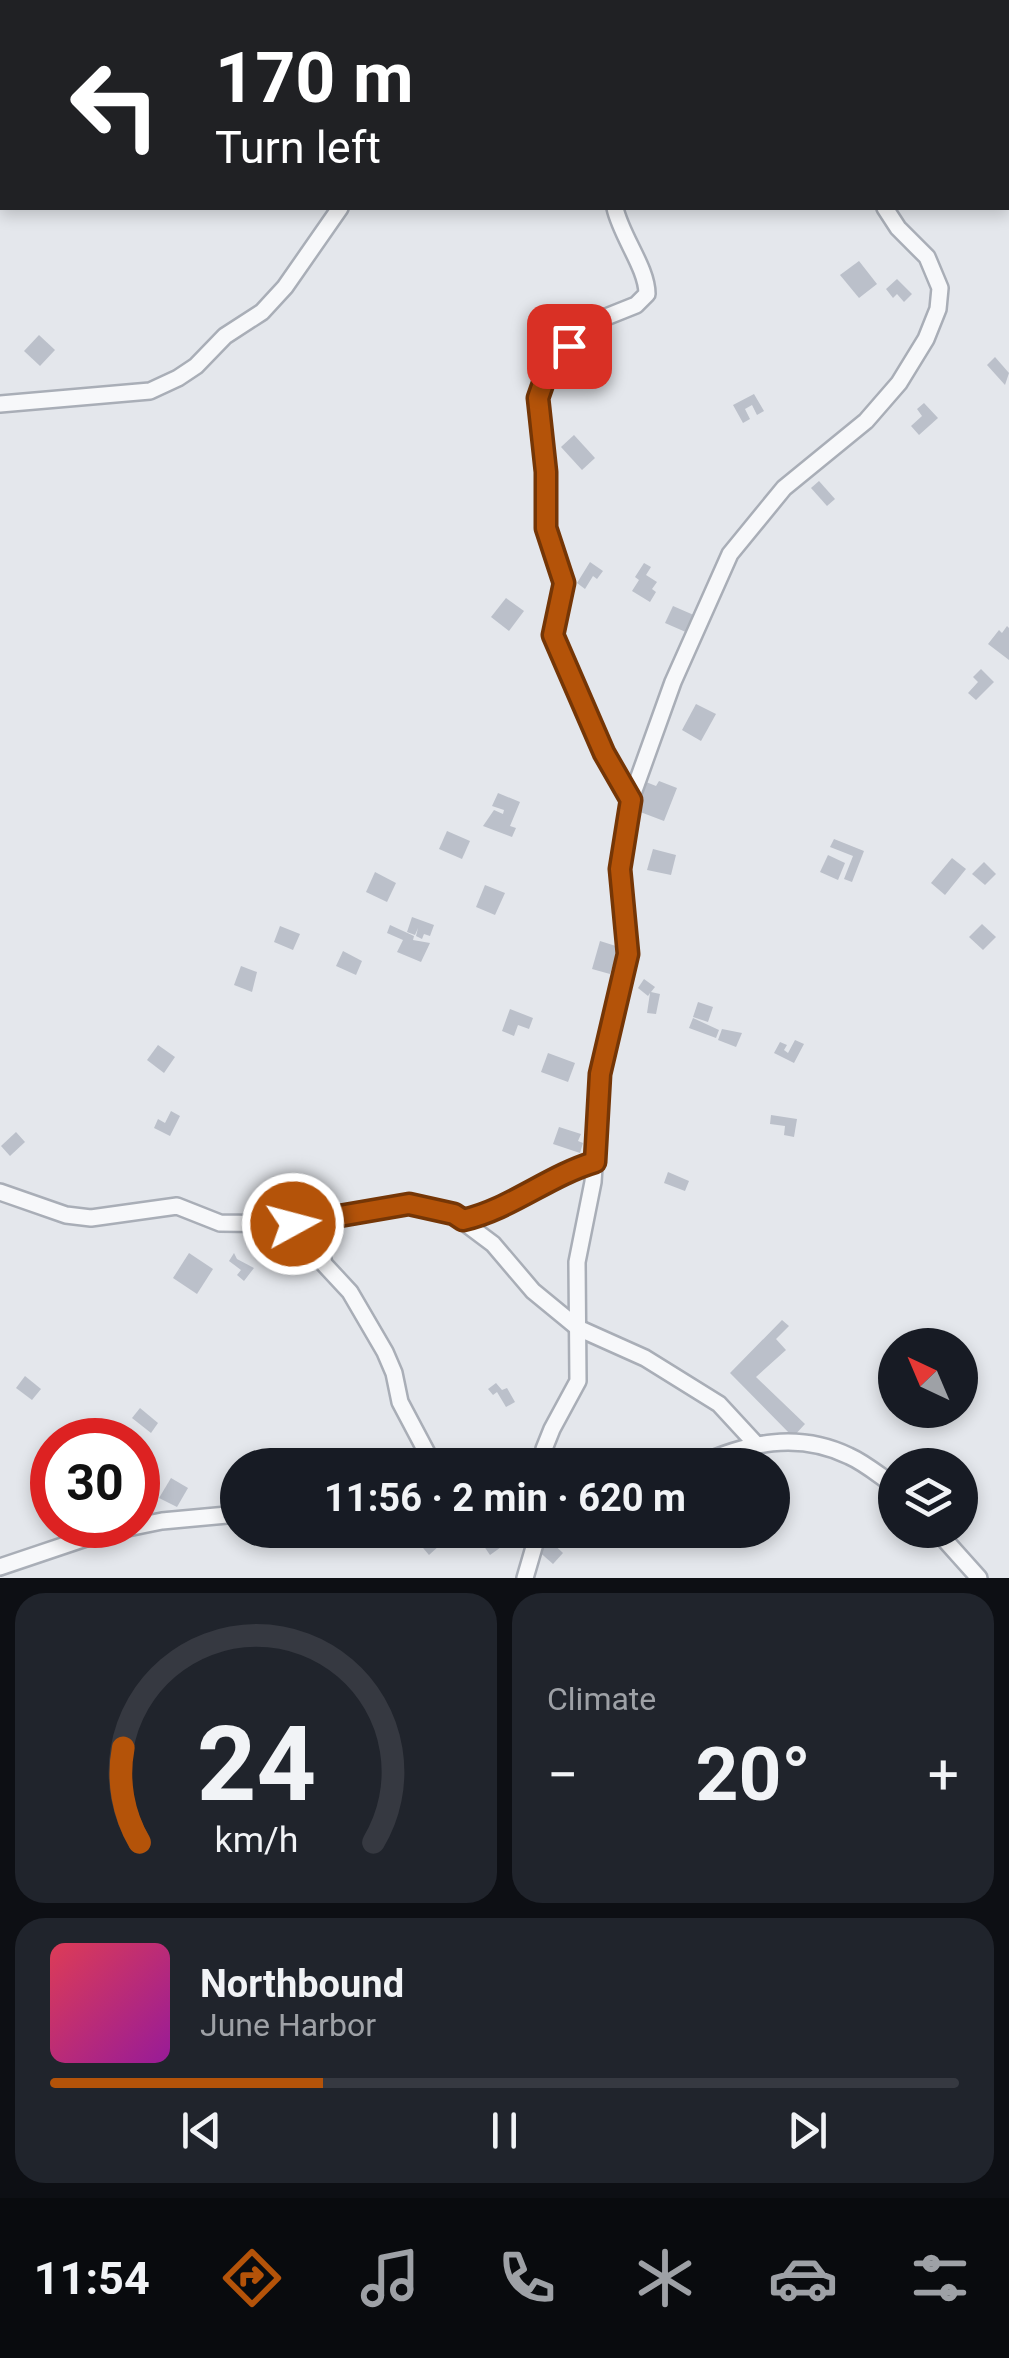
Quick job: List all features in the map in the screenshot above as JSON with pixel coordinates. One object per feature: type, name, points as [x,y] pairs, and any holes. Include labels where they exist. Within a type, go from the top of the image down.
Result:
[{"type":"street","points":[[0,404],[150,391],[178,378],[196,366],[224,336],[262,312],[285,287],[339,210]]},
{"type":"street","points":[[615,210],[647,282],[648,294],[636,305],[586,326],[546,375],[538,398],[546,472],[546,528],[564,583],[553,635],[604,753],[631,800]]},
{"type":"street","points":[[546,1448],[578,1381],[577,1262],[595,1162],[600,1074],[628,954],[620,869],[631,800],[672,682],[730,554],[784,488],[866,421],[899,383],[926,339],[938,309],[940,288],[928,257],[898,228],[886,210]]},
{"type":"street","points":[[463,1220],[486,1214],[577,1167],[595,1162]]},
{"type":"street","points":[[0,1192],[78,1217],[177,1206],[220,1223],[293,1224],[409,1204],[454,1214],[494,1244],[532,1291],[578,1328],[644,1358],[719,1404],[755,1443]]},
{"type":"street","points":[[293,1224],[320,1245],[324,1264],[350,1292],[385,1352],[400,1402],[425,1448]]},
{"type":"street","points":[[742,1448],[755,1443],[796,1441],[848,1455],[878,1475]]},
{"type":"street","points":[[0,1567],[98,1534],[220,1516]]},
{"type":"street","points":[[525,1578],[534,1548]]},
{"type":"street","points":[[952,1548],[979,1578]]},
{"type":"building","points":[[859,261],[877,284],[859,298],[840,275]]},
{"type":"building","points":[[897,279],[912,294],[904,302],[897,294],[893,298],[886,289]]},
{"type":"building","points":[[39,335],[55,350],[40,366],[24,351]]},
{"type":"building","points":[[995,357],[1009,373],[1005,385],[987,365]]},
{"type":"building","points":[[754,394],[764,411],[757,415],[752,405],[745,409],[750,419],[743,423],[733,405]]},
{"type":"building","points":[[924,403],[938,418],[919,435],[911,426],[922,416],[917,409]]},
{"type":"building","points":[[574,435],[595,458],[582,470],[561,447]]},
{"type":"building","points":[[819,481],[835,499],[827,506],[811,488]]},
{"type":"building","points":[[590,562],[603,571],[597,579],[593,576],[585,589],[577,583]]},
{"type":"building","points":[[644,563],[651,567],[646,575],[657,582],[650,602],[632,591]]},
{"type":"building","points":[[506,598],[524,611],[509,631],[491,617]]},
{"type":"building","points":[[673,606],[696,616],[688,633],[665,623]]},
{"type":"building","points":[[1009,628],[1009,660],[988,644]]},
{"type":"building","points":[[981,669],[994,682],[976,700],[968,693],[978,682],[973,677]]},
{"type":"building","points":[[696,704],[716,714],[701,741],[682,730]]},
{"type":"building","points":[[659,781],[677,788],[664,821],[635,810],[646,782],[656,786]]},
{"type":"building","points":[[498,793],[520,802],[510,826],[516,828],[512,837],[483,826],[494,810],[503,814],[504,810],[492,806]]},
{"type":"building","points":[[447,831],[470,841],[462,859],[439,849]]},
{"type":"building","points":[[834,839],[864,851],[852,882],[844,879],[853,856],[830,847]]},
{"type":"building","points":[[653,849],[676,855],[671,875],[647,870]]},
{"type":"building","points":[[828,855],[845,863],[838,880],[820,872]]},
{"type":"building","points":[[952,858],[966,869],[945,895],[931,883]]},
{"type":"building","points":[[984,862],[996,874],[985,885],[972,874]]},
{"type":"building","points":[[375,872],[396,883],[387,902],[366,892]]},
{"type":"building","points":[[485,885],[505,893],[495,915],[476,907]]},
{"type":"building","points":[[412,917],[434,925],[430,936],[416,936],[418,928],[415,935],[407,932]]},
{"type":"building","points":[[982,924],[996,937],[983,950],[969,937]]},
{"type":"building","points":[[390,925],[414,936],[413,940],[430,943],[421,962],[397,952],[403,940],[387,933]]},
{"type":"building","points":[[280,926],[300,934],[293,950],[274,942]]},
{"type":"building","points":[[600,941],[619,947],[610,974],[592,969]]},
{"type":"building","points":[[343,951],[362,961],[356,975],[336,966]]},
{"type":"building","points":[[241,966],[257,972],[252,992],[234,985]]},
{"type":"building","points":[[644,979],[655,987],[651,992],[660,994],[656,1014],[647,1013],[650,993],[648,996],[638,988]]},
{"type":"building","points":[[698,1002],[713,1007],[708,1022],[693,1017]]},
{"type":"building","points":[[510,1009],[533,1018],[529,1029],[518,1025],[514,1036],[502,1031]]},
{"type":"building","points":[[693,1018],[719,1030],[716,1038],[689,1028]]},
{"type":"building","points":[[722,1029],[742,1033],[736,1047],[718,1040]]},
{"type":"building","points":[[795,1040],[804,1044],[794,1063],[774,1053],[780,1042],[787,1045],[784,1050],[788,1053]]},
{"type":"building","points":[[158,1045],[175,1057],[164,1073],[147,1060]]},
{"type":"building","points":[[548,1053],[575,1063],[568,1082],[541,1072]]},
{"type":"building","points":[[171,1111],[180,1116],[170,1136],[154,1128],[158,1119],[165,1123]]},
{"type":"building","points":[[771,1115],[797,1119],[794,1137],[784,1135],[785,1126],[770,1124]]},
{"type":"building","points":[[559,1127],[581,1134],[580,1153],[553,1144]]},
{"type":"building","points":[[16,1132],[25,1142],[10,1156],[1,1146]]},
{"type":"building","points":[[668,1172],[689,1181],[685,1191],[664,1183]]},
{"type":"building","points":[[189,1253],[213,1269],[197,1294],[173,1278]]},
{"type":"building","points":[[234,1253],[254,1268],[244,1281],[237,1275],[241,1270],[229,1261]]},
{"type":"building","points":[[782,1320],[789,1326],[776,1339],[786,1350],[756,1377],[805,1424],[793,1437],[730,1373]]},
{"type":"building","points":[[25,1376],[41,1389],[32,1400],[16,1388]]},
{"type":"building","points":[[496,1383],[502,1390],[507,1388],[515,1402],[506,1407],[497,1392],[493,1395],[488,1389]]},
{"type":"building","points":[[140,1408],[152,1418],[132,1418]]},
{"type":"building","points":[[171,1478],[188,1488],[177,1507],[160,1496]]},
{"type":"building","points":[[558,1548],[563,1553],[553,1564],[536,1549]]},
{"type":"route","points":[[293,1224],[409,1204],[454,1214],[463,1220],[486,1214],[577,1167],[595,1162],[600,1074],[628,954],[620,869],[631,800],[604,753],[553,635],[564,583],[546,528],[546,472],[538,398],[546,375],[569,346]]}]
